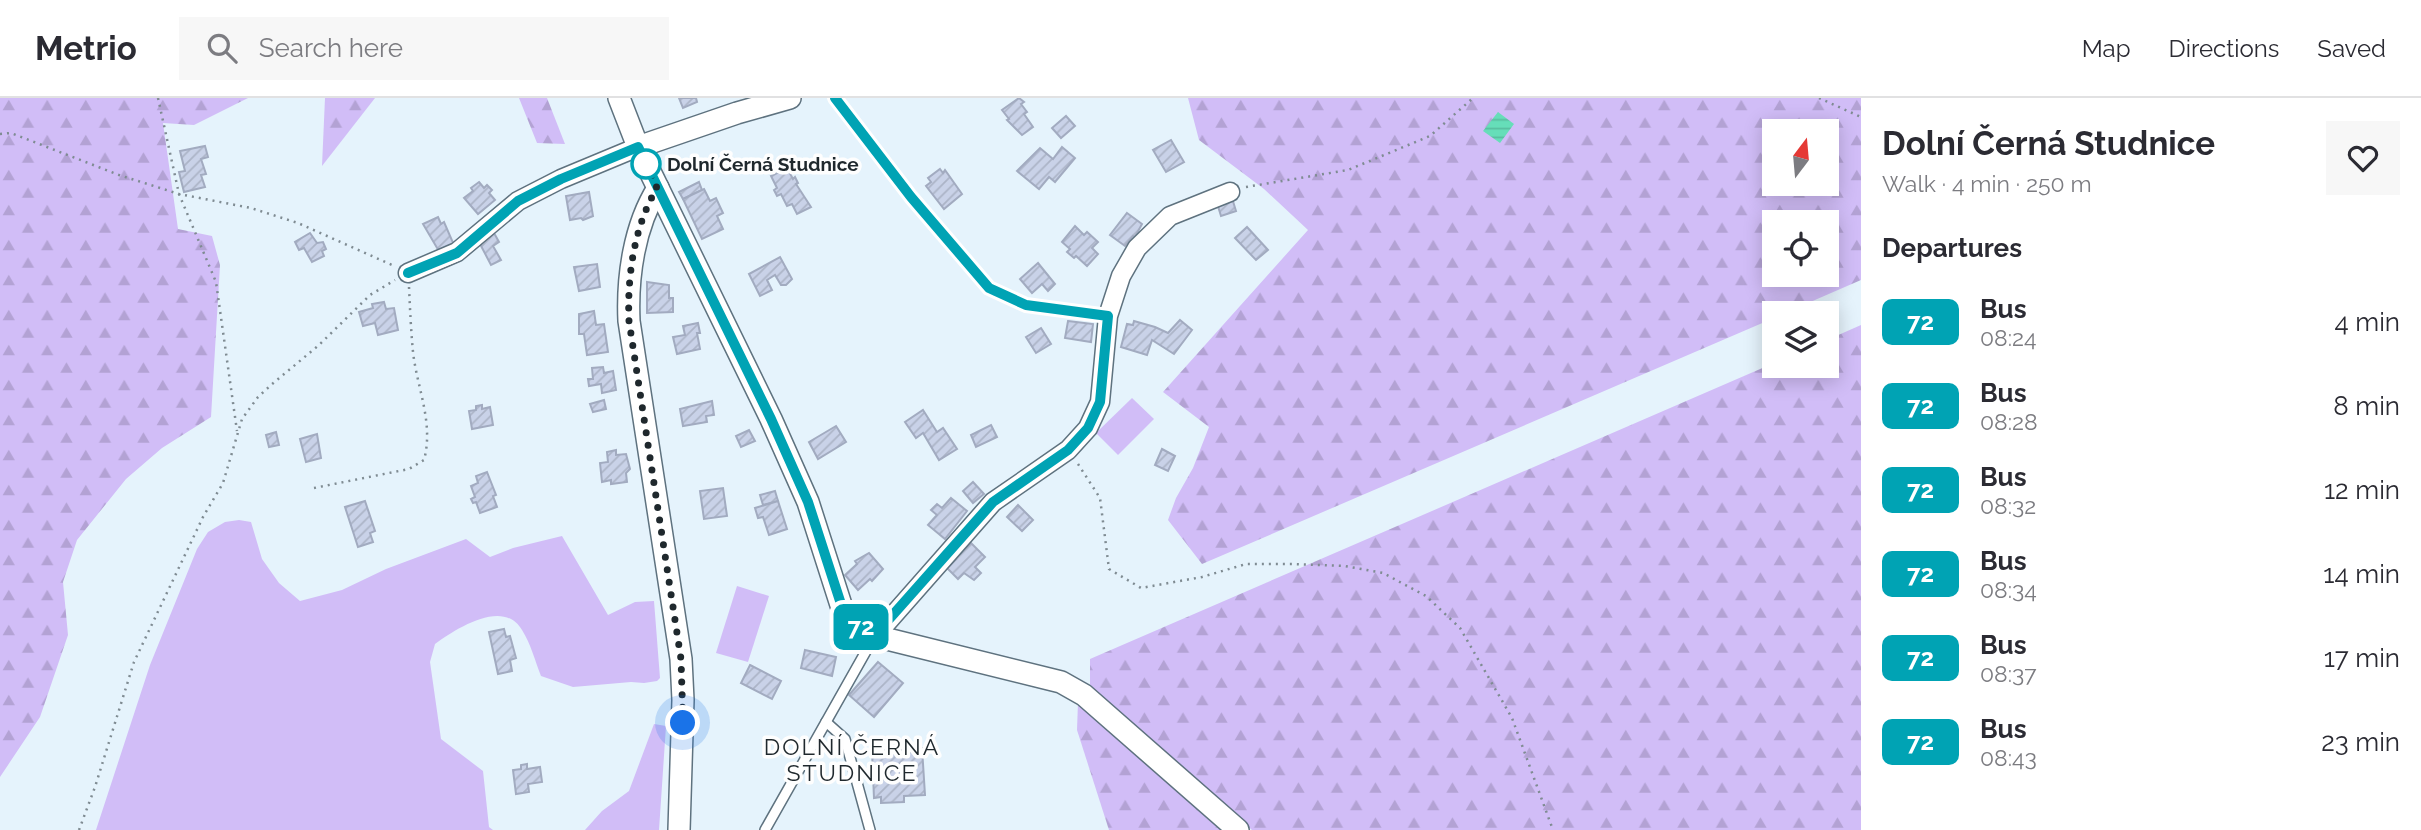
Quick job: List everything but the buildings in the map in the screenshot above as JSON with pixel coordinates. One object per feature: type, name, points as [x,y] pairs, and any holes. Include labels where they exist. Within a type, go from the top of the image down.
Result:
[{"type":"street","points":[[620,98],[657,188],[771,419],[808,502],[841,604],[850,620],[875,635],[1061,682],[1084,695],[1238,830]]},
{"type":"street","points":[[408,273],[457,253],[518,201],[561,179],[638,147],[790,98]]},
{"type":"street","points":[[657,188],[642,218],[628,299],[629,321],[681,659],[683,700],[679,830]]},
{"type":"street","points":[[875,635],[993,502],[1068,450],[1088,428],[1100,402],[1108,316],[1121,276],[1137,248],[1170,216],[1230,192]]},
{"type":"lane","points":[[835,98],[911,197],[989,288],[1026,305],[1108,316]]},
{"type":"lane","points":[[765,830],[875,635]]},
{"type":"lane","points":[[826,722],[845,739],[870,830]]},
{"type":"path","points":[[158,98],[179,194],[216,282],[238,434]]},
{"type":"path","points":[[1230,192],[1256,183],[1348,170],[1430,136],[1473,98]]},
{"type":"path","points":[[1819,98],[1861,117]]},
{"type":"path","points":[[0,134],[11,133],[119,175],[179,194],[251,208],[298,223],[408,273]]},
{"type":"path","points":[[79,830],[134,662],[203,517],[223,483],[242,419],[264,391],[318,345],[370,295],[408,273]]},
{"type":"path","points":[[314,488],[409,469],[424,460],[429,444],[426,412],[414,354],[408,273]]},
{"type":"path","points":[[1068,450],[1100,498],[1109,569],[1141,588],[1246,564],[1293,564],[1345,566],[1383,573],[1426,596],[1461,628],[1512,718],[1553,830]]},
{"type":"green space","points":[[0,98],[248,98],[194,125],[163,123],[178,229],[212,236],[220,265],[211,417],[162,448],[126,479],[77,540],[63,582],[68,635],[40,717],[0,777]]},
{"type":"green space","points":[[325,98],[375,98],[322,166]]},
{"type":"green space","points":[[519,98],[547,98],[565,144],[537,143]]},
{"type":"green space","points":[[1188,98],[1861,98],[1861,280],[1813,301],[1762,301],[1762,323],[1202,564],[1168,520],[1209,427],[1163,392],[1308,230],[1264,189],[1199,140]]},
{"type":"green space","points":[[1861,325],[1861,830],[1252,830],[1090,688],[1090,659],[1762,368],[1762,378],[1839,378],[1839,335]]},
{"type":"green space","points":[[1132,398],[1154,419],[1118,455],[1096,433]]},
{"type":"green space","points":[[225,522],[251,522],[262,559],[279,583],[300,601],[342,590],[386,569],[466,539],[490,557],[513,548],[562,536],[608,615],[635,602],[654,601],[660,678],[644,683],[573,687],[541,676],[525,635],[514,621],[492,616],[479,619],[435,644],[430,662],[441,739],[483,771],[489,827],[493,830],[96,830],[150,665],[197,549],[208,532]]},
{"type":"green space","points":[[737,586],[769,596],[748,662],[716,653]]},
{"type":"green space","points":[[1078,702],[1224,830],[1109,830],[1077,730]]},
{"type":"green space","points":[[654,724],[666,726],[659,830],[585,830],[602,811],[629,791]]},
{"type":"shaded area","points":[[1498,112],[1514,124],[1500,143],[1483,131]]},
{"type":"bus line","name":"72","points":[[408,273],[457,253],[518,201],[561,179],[638,147],[771,419],[808,502],[841,604],[850,620],[875,635],[993,502],[1068,450],[1088,428],[1100,402],[1108,316],[1026,305],[989,288],[911,197],[835,98]]},
{"type":"place","name":"Dolní Černá Studnice","points":[[646,164]]},
{"type":"district","name":"DOLNÍ ČERNÁ STUDNICE","points":[[852,759]]},
{"type":"route","points":[[646,164],[657,188],[642,218],[637,240],[628,299],[629,321],[681,659],[683,723]]}]
